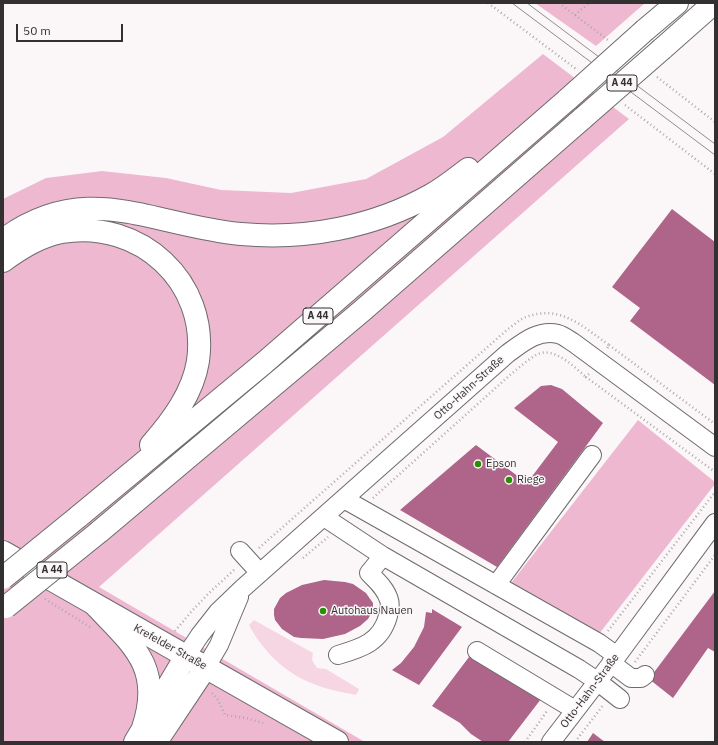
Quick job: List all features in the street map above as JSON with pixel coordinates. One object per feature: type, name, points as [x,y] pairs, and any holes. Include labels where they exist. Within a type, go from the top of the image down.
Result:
[{"type":"main road","name":"A 44","points":[[3,578],[264,363],[676,3]]},
{"type":"main road","name":"A 44","points":[[4,609],[99,532],[357,315],[714,3]]},
{"type":"main road","points":[[3,240],[30,224],[50,215],[89,208],[132,212],[197,228],[257,236],[292,236],[347,227],[397,211],[430,195],[561,104]]},
{"type":"main road","points":[[3,261],[25,246],[61,232],[85,230],[111,233],[128,238],[144,246],[163,261],[181,283],[189,297],[194,312],[198,333],[198,361],[192,383],[184,399],[170,421],[150,446],[78,517]]},
{"type":"main road","name":"Krefelder Straße","points":[[3,552],[337,742]]},
{"type":"main road","points":[[95,605],[134,647],[146,668],[150,683],[150,696],[144,737]]},
{"type":"main road","points":[[144,737],[186,656]]},
{"type":"main road","points":[[144,737],[206,667]]},
{"type":"street","name":"Otto-Hahn-Straße","points":[[186,656],[218,612],[243,588],[507,354],[528,339],[544,333],[559,334],[574,343],[715,447]]},
{"type":"street","points":[[496,585],[592,456]]},
{"type":"street","points":[[344,499],[599,643],[626,675],[631,678],[637,679],[644,676]]},
{"type":"street","points":[[324,517],[383,556],[597,681],[616,696]]},
{"type":"street","name":"Otto-Hahn-Straße","points":[[551,742],[715,523]]},
{"type":"street","points":[[244,554],[260,573]]},
{"type":"street","points":[[338,655],[364,646],[376,638],[382,630],[389,611],[390,602],[381,585],[370,573],[383,556]]},
{"type":"street","name":"Otto-Hahn-Straße","points":[[206,667],[219,645],[243,588]]},
{"type":"street","points":[[477,651],[575,710]]},
{"type":"path","points":[[575,15],[589,3]]},
{"type":"path","points":[[177,628],[244,554],[508,329],[525,317],[551,312],[562,314],[609,345],[715,424]]},
{"type":"path","points":[[586,377],[609,345]]},
{"type":"path","points":[[361,508],[510,375],[539,353],[558,355],[715,472]]},
{"type":"path","points":[[599,643],[715,492]]},
{"type":"path","points":[[300,560],[340,527]]},
{"type":"path","points":[[626,675],[715,555]]},
{"type":"path","points":[[41,596],[93,630]]},
{"type":"path","points":[[575,742],[616,696]]},
{"type":"path","points":[[525,742],[556,699]]},
{"type":"shaded area","points":[[535,3],[645,3],[596,46]]},
{"type":"shaded area","points":[[543,54],[629,119],[99,587],[365,742],[3,742],[3,199],[46,178],[102,171],[166,178],[221,190],[291,193],[366,179],[443,137]]},
{"type":"shaded area","points":[[638,420],[715,482],[715,484],[599,634],[511,583]]},
{"type":"shaded area","points":[[254,620],[313,653],[312,660],[317,668],[326,669],[359,689],[356,695],[316,685],[292,673],[275,659],[260,643],[249,625]]},
{"type":"building","points":[[672,209],[715,242],[715,385],[630,321],[640,308],[612,287]]},
{"type":"building","name":"Epson","points":[[551,385],[562,389],[603,423],[497,567],[400,510],[476,445],[527,483],[558,442],[514,408],[541,386]]},
{"type":"building","name":"Autohaus Nauen","points":[[324,580],[353,584],[366,593],[373,603],[373,608],[368,619],[360,626],[345,634],[323,639],[294,637],[282,629],[275,620],[274,615],[274,609],[280,598],[286,593],[302,585]]},
{"type":"building","points":[[715,591],[715,652],[708,648],[673,698],[649,679]]},
{"type":"building","points":[[432,609],[462,627],[419,685],[392,670],[401,663],[414,647],[424,627],[426,612],[432,613]]},
{"type":"building","points":[[469,657],[541,699],[508,742],[483,742],[471,734],[460,723],[432,706]]},
{"type":"building","points":[[593,733],[605,742],[587,742]]},
{"type":"tram line","points":[[512,3],[715,155]]},
{"type":"tram line","points":[[527,3],[715,144]]},
{"type":"place","name":"Epson","points":[[478,464]]},
{"type":"place","name":"Riege","points":[[509,480]]},
{"type":"place","name":"Autohaus Nauen","points":[[323,611]]}]
